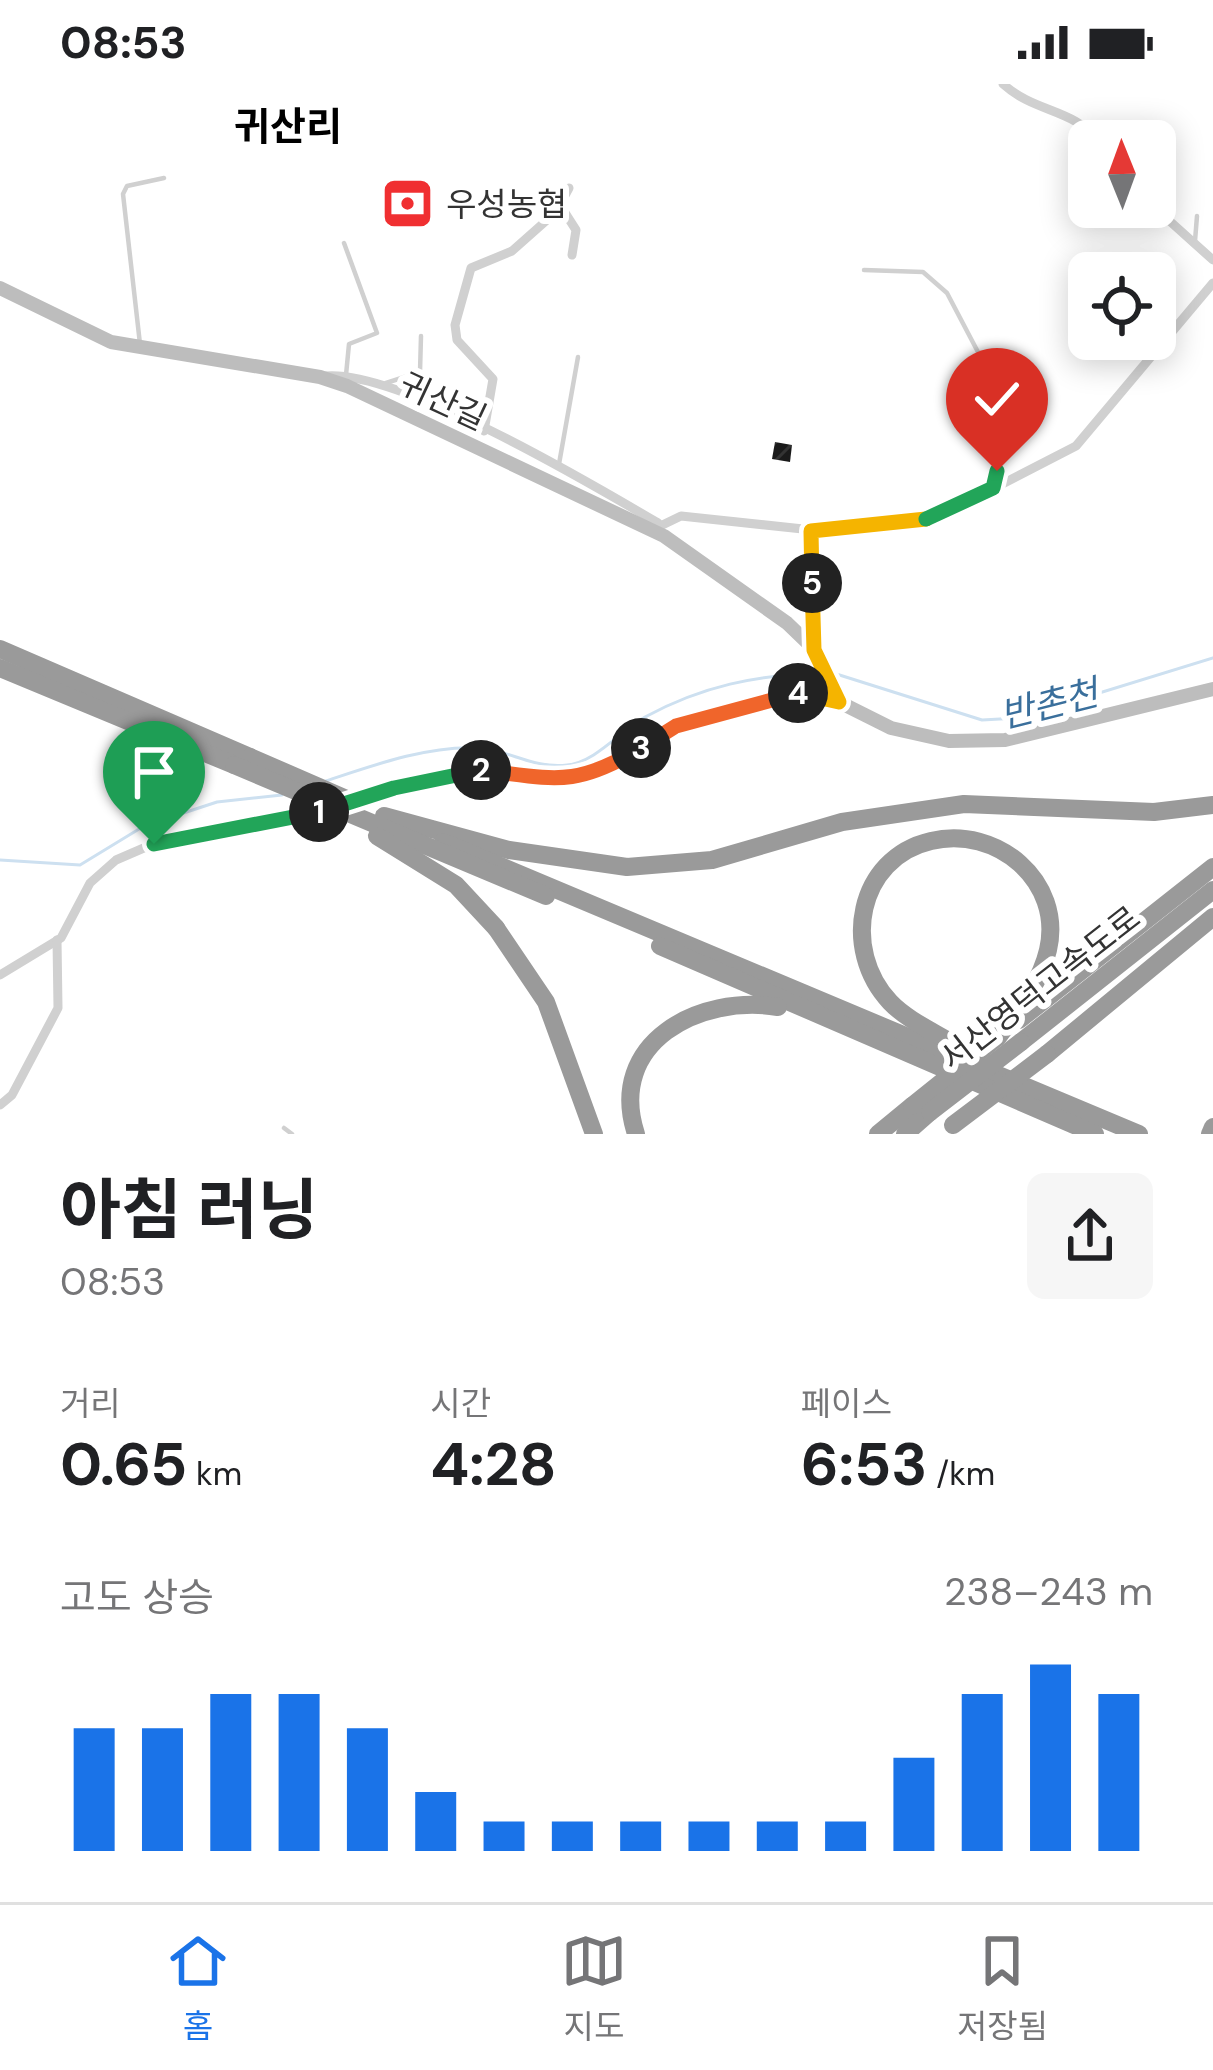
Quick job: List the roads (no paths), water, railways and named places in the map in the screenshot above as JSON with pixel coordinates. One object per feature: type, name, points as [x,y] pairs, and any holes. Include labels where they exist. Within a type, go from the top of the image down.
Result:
[{"type":"highway","points":[[0,649],[242,761],[422,861],[456,885],[496,928],[547,1002],[594,1134]]},
{"type":"highway","points":[[0,668],[384,816],[874,1042]]},
{"type":"highway","points":[[277,784],[1000,1072],[1139,1134]]},
{"type":"highway","points":[[384,816],[509,850],[627,867],[712,860],[842,822],[964,804],[1154,812],[1213,806]]},
{"type":"highway","points":[[998,1037],[1036,986],[1049,947],[1044,890],[1013,856],[967,837],[908,848],[883,866],[863,906],[860,924],[865,958],[892,1004],[1000,1072]]},
{"type":"highway","points":[[878,1134],[921,1109],[998,1037],[1213,868]]},
{"type":"highway","name":"서산영덕고속도로","points":[[905,1134],[921,1109],[1021,1042],[1213,890]]},
{"type":"highway","name":"서산영덕고속도로","points":[[948,1130],[1213,917]]},
{"type":"highway","points":[[636,1134],[630,1098],[643,1053],[688,1015],[759,1004],[794,1010],[1095,1134]]},
{"type":"street","points":[[1003,84],[1024,104],[1075,120]]},
{"type":"street","points":[[478,447],[493,379],[457,340],[462,294],[471,268],[512,251],[560,205],[568,188]]},
{"type":"street","points":[[560,205],[576,230],[572,256]]},
{"type":"street","points":[[1176,228],[1213,260]]},
{"type":"street","points":[[320,377],[346,374],[484,430],[655,527],[698,516],[811,531],[910,524],[1076,446],[1213,284]]},
{"type":"street","name":"귀산길","points":[[0,288],[91,333],[141,350],[320,377],[655,527],[747,591],[816,654],[837,695]]},
{"type":"street","points":[[811,531],[816,654]]},
{"type":"street","points":[[0,975],[57,940],[98,873],[154,844],[309,815],[394,788],[481,770],[545,778],[593,776],[676,726],[784,694],[837,695],[919,736],[975,742],[1051,732],[1213,689]]},
{"type":"street","points":[[0,1105],[12,1096],[58,1008],[57,940]]},
{"type":"lane","points":[[141,350],[123,194],[127,186],[164,178]]},
{"type":"lane","points":[[1195,246],[1197,216]]},
{"type":"lane","points":[[344,243],[377,333],[350,344],[346,374]]},
{"type":"lane","points":[[864,270],[923,272],[947,292],[1010,413],[1010,436],[993,488]]},
{"type":"lane","points":[[380,385],[420,373],[421,336]]},
{"type":"lane","points":[[557,469],[578,357]]},
{"type":"lane","points":[[284,1128],[292,1134]]},
{"type":"waterway","name":"반촌천","points":[[830,672],[982,720],[1018,718],[1213,658]]},
{"type":"waterway","name":"반촌천","points":[[326,781],[400,758],[459,748],[489,749],[544,764],[578,763],[645,717],[687,697],[774,676],[821,673]]},
{"type":"waterway","name":"반촌천","points":[[0,860],[80,865],[144,826],[217,802],[282,795]]},
{"type":"place","name":"우성농협","points":[[407,204]]},
{"type":"district","name":"귀산리","points":[[288,126]]}]
